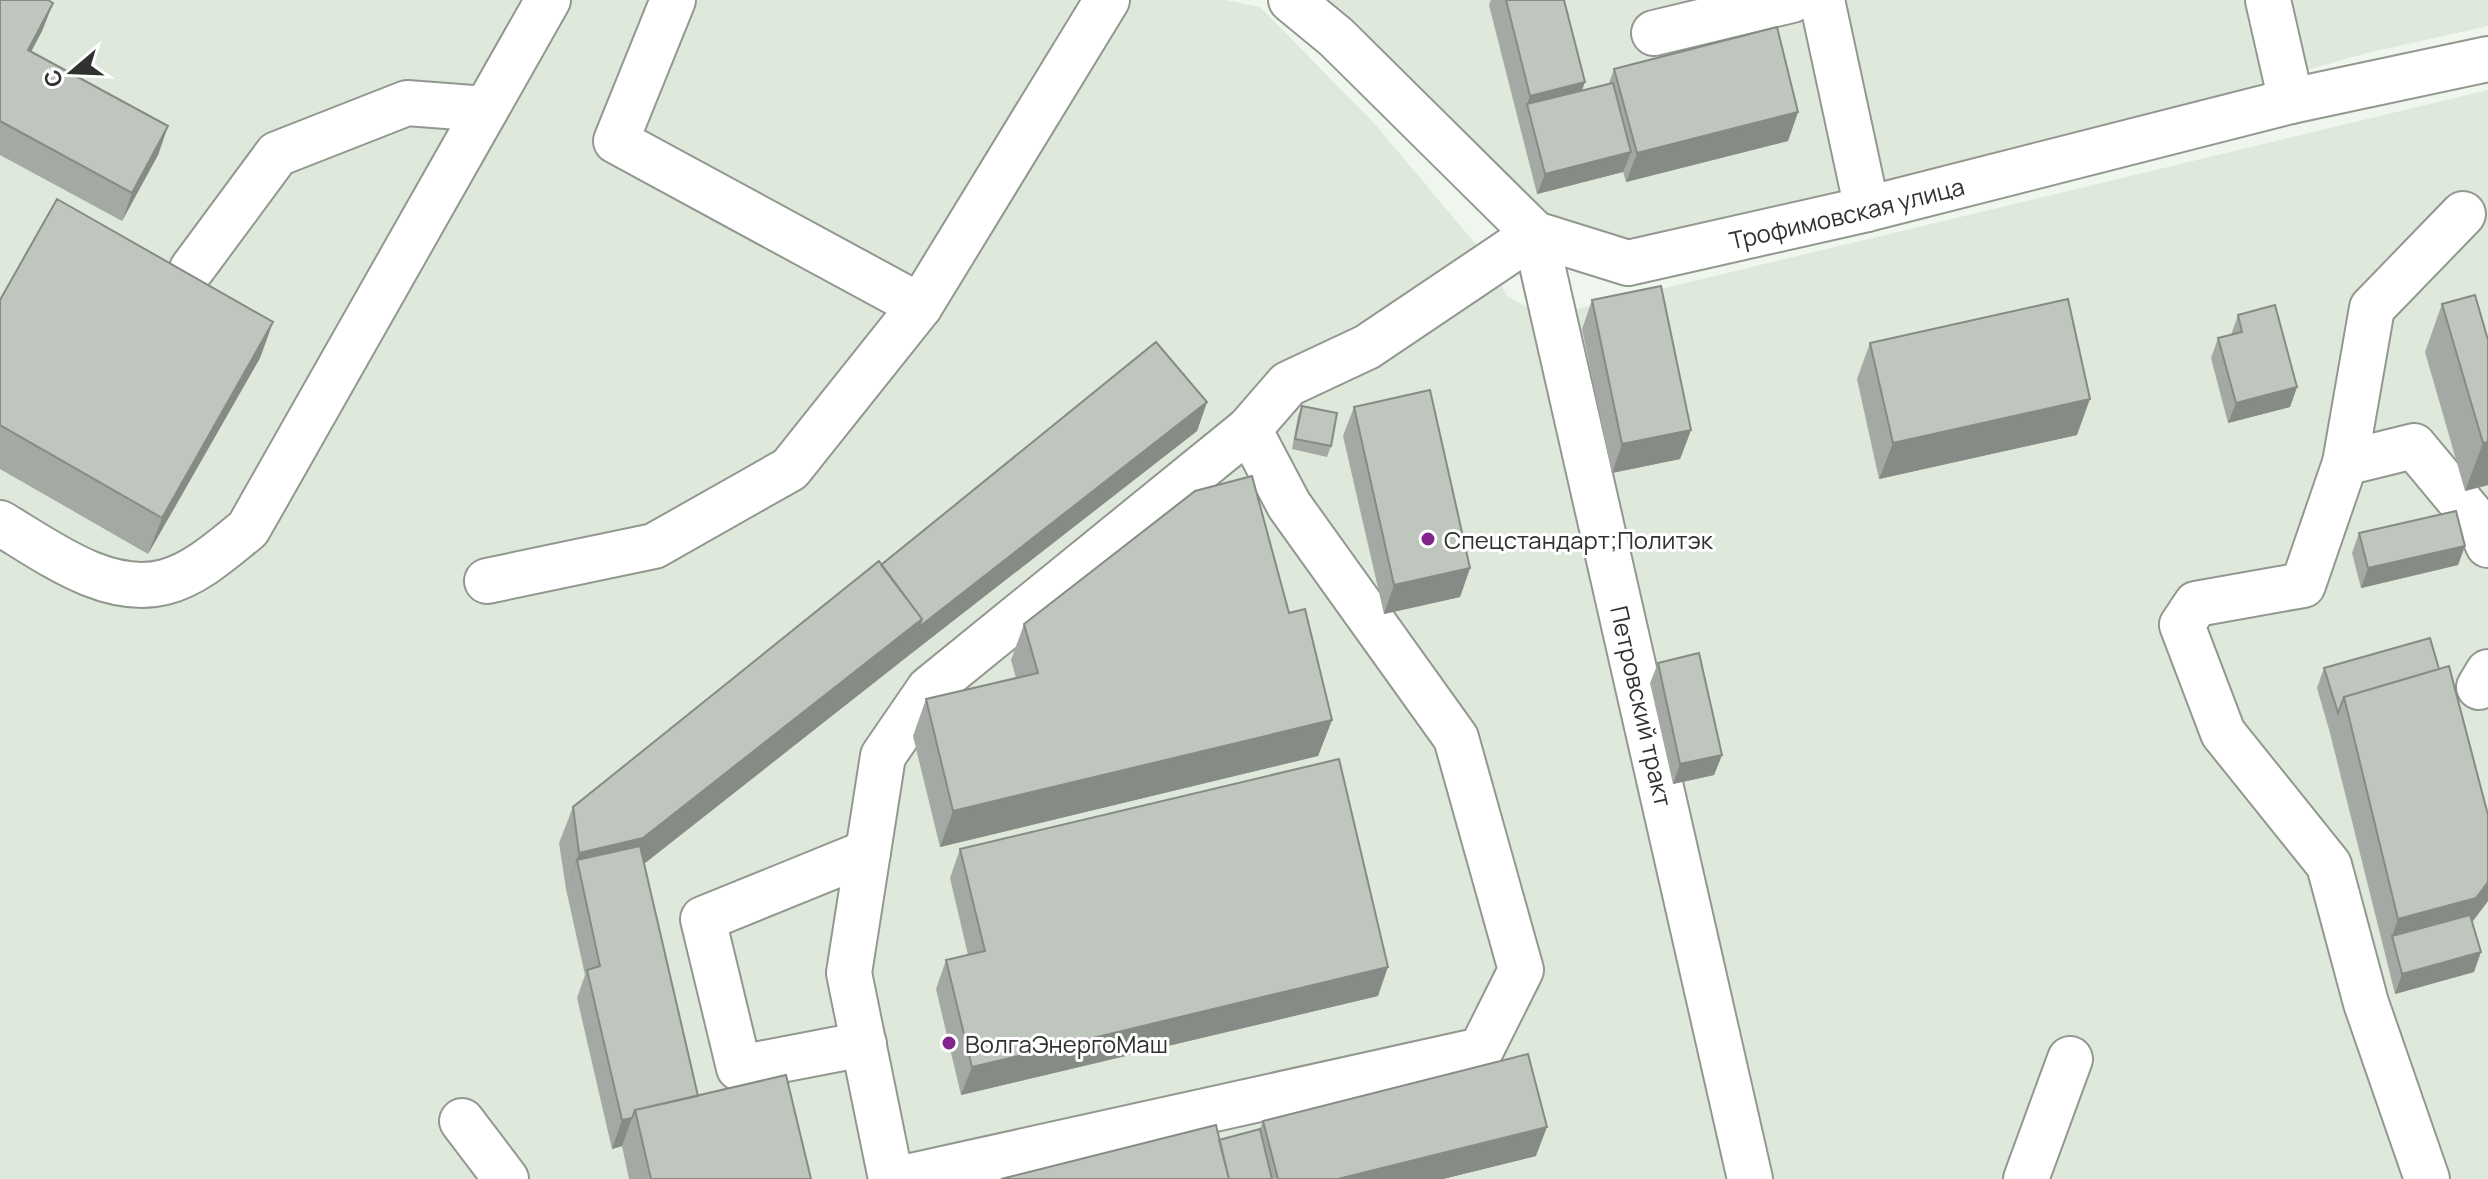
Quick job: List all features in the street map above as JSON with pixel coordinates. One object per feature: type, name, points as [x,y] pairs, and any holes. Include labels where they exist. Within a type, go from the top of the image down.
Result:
[{"type":"street","points":[[0,523],[67,564],[125,585],[165,582],[210,560],[248,529],[548,0]]},
{"type":"street","points":[[673,0],[616,141],[920,306]]},
{"type":"street","points":[[487,581],[654,546],[790,469],[920,306],[1107,0]]},
{"type":"street","name":"Трофимовская улица","points":[[1291,0],[1336,37],[1535,234],[1628,263],[1867,209],[2291,101],[2488,59]]},
{"type":"street","points":[[1654,33],[1792,0]]},
{"type":"street","points":[[1822,0],[1867,209]]},
{"type":"street","points":[[2268,0],[2291,101]]},
{"type":"street","points":[[192,269],[277,154],[407,103],[486,109]]},
{"type":"street","points":[[2427,1179],[2366,1003],[2329,865],[2223,733],[2182,625],[2196,604],[2303,585],[2345,463],[2372,308],[2463,214]]},
{"type":"street","points":[[891,1179],[849,973],[883,756],[929,689],[1249,429],[1288,384],[1367,347],[1535,234]]},
{"type":"street","name":"Петровский тракт","points":[[1535,234],[1750,1179]]},
{"type":"street","points":[[898,1179],[1481,1050],[1521,970],[1456,738],[1289,505],[1249,429]]},
{"type":"street","points":[[2345,463],[2414,446],[2479,524],[2488,545]]},
{"type":"street","points":[[864,1044],[739,1068],[703,919],[868,852]]},
{"type":"street","points":[[2026,1179],[2070,1059]]},
{"type":"street","points":[[462,1121],[506,1179]]},
{"type":"shaded area","points":[[0,0],[1225,0],[1260,7],[1374,123],[1488,259],[1507,296],[1544,317],[2488,90],[2488,1179],[0,1179]]},
{"type":"shaded area","points":[[1329,0],[2488,0],[2488,26],[2367,53],[1628,263],[1535,234],[1396,68]]},
{"type":"building","points":[[0,0],[48,0],[53,3],[28,50],[168,126],[132,193],[0,121]]},
{"type":"building","points":[[1506,0],[1564,0],[1585,82],[1530,96]]},
{"type":"building","points":[[1777,27],[1798,112],[1637,153],[1614,69]]},
{"type":"building","points":[[1613,83],[1631,152],[1545,174],[1527,104]]},
{"type":"building","points":[[57,199],[273,322],[162,518],[0,425],[0,300]]},
{"type":"building","points":[[1661,286],[1691,430],[1622,444],[1592,300]]},
{"type":"building","points":[[2475,295],[2488,340],[2488,442],[2483,443],[2442,304]]},
{"type":"building","points":[[2068,299],[2090,399],[1893,443],[1870,343]]},
{"type":"building","points":[[2275,305],[2297,387],[2236,403],[2218,338],[2242,332],[2238,315]]},
{"type":"building","points":[[1156,342],[1207,402],[919,627],[922,619],[881,565]]},
{"type":"building","points":[[1430,390],[1470,568],[1394,585],[1354,407]]},
{"type":"building","points":[[1302,406],[1337,413],[1331,446],[1295,439]]},
{"type":"building","points":[[1252,476],[1289,613],[1305,609],[1332,720],[953,811],[926,699],[1038,673],[1024,624],[1195,491]]},
{"type":"building","points":[[2456,511],[2465,546],[2368,568],[2359,533]]},
{"type":"building","points":[[879,561],[922,619],[643,838],[579,853],[573,807]]},
{"type":"building","points":[[2430,638],[2439,669],[2344,697],[2338,713],[2324,668]]},
{"type":"building","points":[[1699,653],[1722,755],[1680,764],[1658,663]]},
{"type":"building","points":[[2449,666],[2488,815],[2488,882],[2476,898],[2398,919],[2344,697]]},
{"type":"building","points":[[1339,759],[1388,967],[972,1067],[946,960],[985,951],[960,849]]},
{"type":"building","points":[[640,846],[698,1096],[635,1110],[632,1118],[622,1120],[587,970],[600,966],[577,860]]},
{"type":"building","points":[[2470,915],[2481,952],[2402,974],[2392,936]]},
{"type":"building","points":[[1528,1054],[1547,1127],[1338,1179],[1278,1179],[1263,1121]]},
{"type":"building","points":[[786,1075],[811,1179],[651,1179],[635,1110]]},
{"type":"building","points":[[1216,1125],[1229,1179],[1001,1179]]},
{"type":"building","points":[[1260,1129],[1272,1179],[1229,1179],[1219,1140]]},
{"type":"place","name":"Спецстандарт;Политэк","points":[[1428,539]]},
{"type":"place","name":"ВолгаЭнергоМаш","points":[[949,1043]]}]
